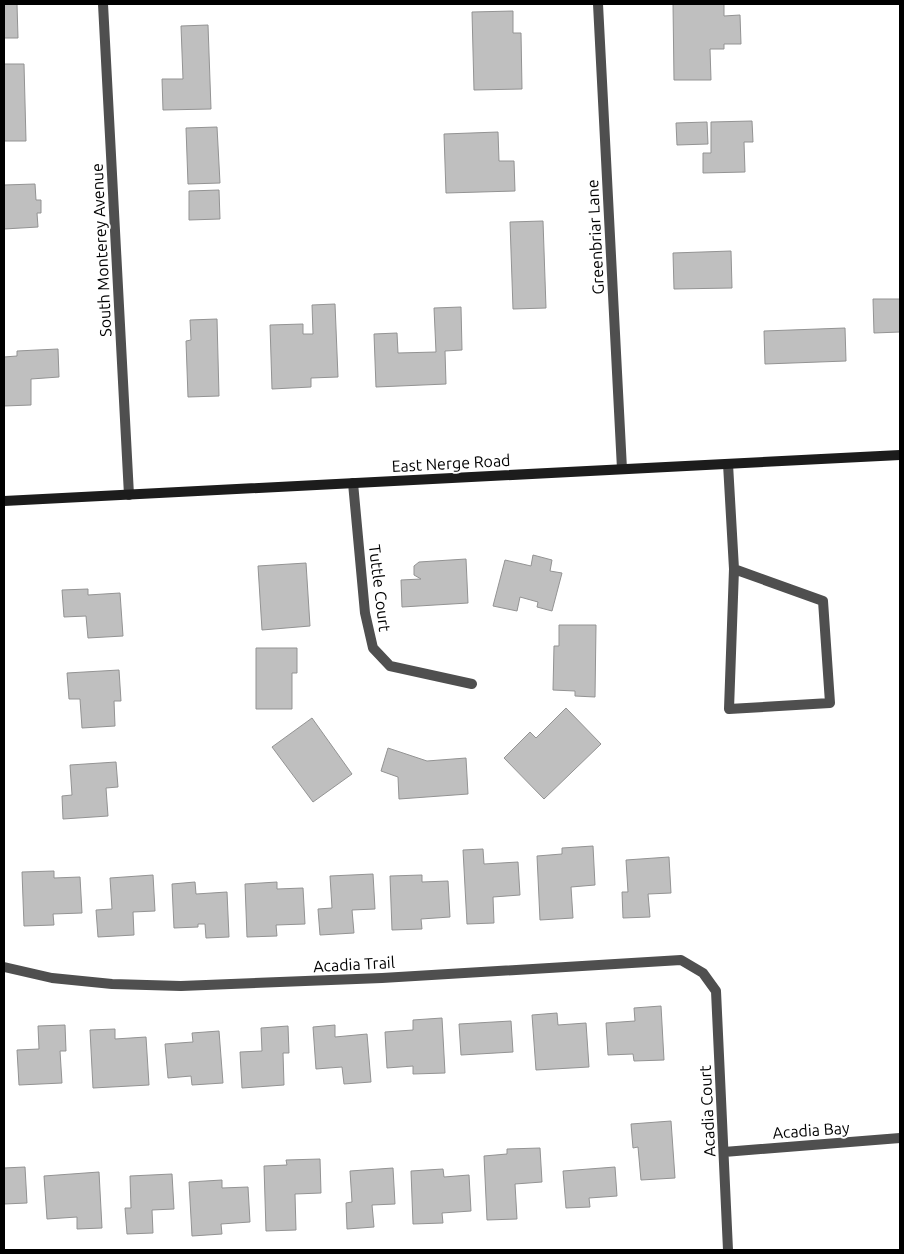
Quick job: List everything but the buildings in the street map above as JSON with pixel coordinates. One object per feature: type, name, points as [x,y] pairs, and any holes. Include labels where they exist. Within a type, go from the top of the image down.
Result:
[{"type":"main road","name":"East Nerge Road","points":[[4,501],[900,455]]},
{"type":"street","name":"South Monterey Avenue","points":[[103,4],[128,495]]},
{"type":"street","name":"Greenbriar Lane","points":[[598,4],[622,469]]},
{"type":"street","points":[[728,464],[734,569],[729,709],[830,703],[823,601],[734,569]]},
{"type":"street","name":"Tuttle Court","points":[[353,483],[365,613],[373,648],[390,666],[472,684]]},
{"type":"street","name":"Acadia Trail","points":[[4,968],[52,978],[112,984],[181,986],[392,977],[681,960],[703,974]]},
{"type":"street","name":"Acadia Court","points":[[703,974],[716,991],[728,1250]]},
{"type":"street","name":"Acadia Bay","points":[[724,1152],[900,1138]]},
{"type":"street","points":[[720,1250],[728,1250]]}]
